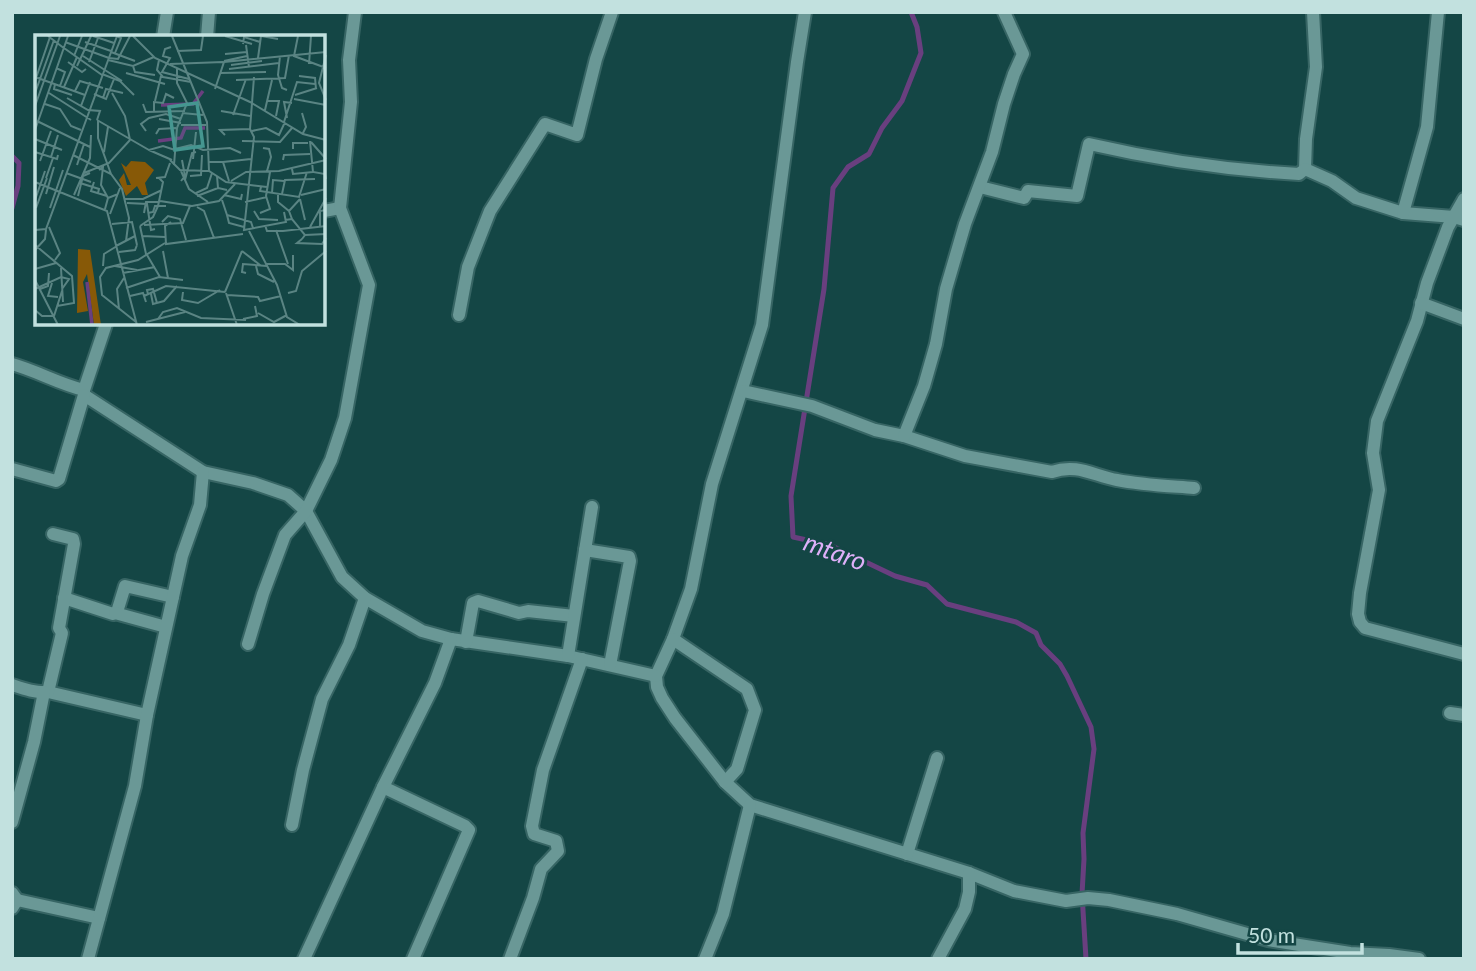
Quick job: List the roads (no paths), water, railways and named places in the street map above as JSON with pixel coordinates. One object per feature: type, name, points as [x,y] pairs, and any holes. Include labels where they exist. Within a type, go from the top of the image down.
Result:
[{"type":"street","points":[[163,35],[167,12]]},
{"type":"street","points":[[207,35],[209,12]]},
{"type":"street","points":[[248,644],[285,535],[306,511],[331,460],[345,418],[369,285],[340,208],[351,102],[349,61],[355,12]]},
{"type":"street","points":[[459,315],[468,267],[490,211],[545,124],[577,135],[596,60],[612,12]]},
{"type":"street","points":[[805,12],[762,325],[712,484],[691,589],[656,676],[662,698],[725,782],[750,805],[969,873],[1014,891],[1066,901],[1109,900],[1177,914],[1268,940],[1350,953],[1419,959]]},
{"type":"street","points":[[904,436],[936,344],[946,289],[965,224],[992,152],[1007,94],[1023,54],[1004,12]]},
{"type":"street","points":[[980,187],[1024,198],[1028,191],[1077,196],[1088,144],[1251,172],[1299,174],[1305,169],[1306,139],[1316,67],[1313,12]]},
{"type":"street","points":[[1404,213],[1427,127],[1438,12]]},
{"type":"street","points":[[1305,169],[1332,181],[1356,198],[1404,213],[1459,218]]},
{"type":"street","points":[[1464,199],[1459,218],[1448,227],[1427,283],[1417,321],[1377,421],[1373,453],[1379,490],[1358,614],[1365,628],[1464,654]]},
{"type":"street","points":[[326,211],[340,208]]},
{"type":"street","points":[[1422,303],[1464,320]]},
{"type":"street","points":[[12,469],[56,481],[59,479],[105,326]]},
{"type":"street","points":[[12,364],[31,369],[84,393],[203,472],[253,483],[288,495],[306,511],[342,577],[365,598],[422,631],[466,642],[568,656],[656,676]]},
{"type":"street","points":[[743,391],[812,406],[875,430],[904,436],[965,456],[1052,472],[1064,468],[1094,473],[1114,480],[1194,488]]},
{"type":"street","points":[[88,959],[135,786],[182,556],[200,505],[203,472]]},
{"type":"street","points":[[568,656],[592,507]]},
{"type":"street","points":[[12,822],[62,633],[59,628],[74,544],[69,537],[52,534]]},
{"type":"street","points":[[585,550],[629,557],[631,561],[610,665]]},
{"type":"street","points":[[115,613],[125,586],[173,597]]},
{"type":"street","points":[[64,598],[166,627]]},
{"type":"street","points":[[292,825],[322,699],[349,645],[365,598]]},
{"type":"street","points":[[466,642],[473,603],[478,601],[519,613],[528,611],[574,616]]},
{"type":"street","points":[[304,959],[383,787],[435,683],[451,639]]},
{"type":"street","points":[[673,639],[747,689],[752,700],[754,710],[737,769],[725,782]]},
{"type":"street","points":[[510,959],[541,869],[558,851],[556,841],[534,834],[532,826],[543,769],[582,659]]},
{"type":"street","points":[[12,685],[27,691],[46,692],[148,715]]},
{"type":"street","points":[[1450,713],[1464,715]]},
{"type":"street","points":[[907,854],[937,758]]},
{"type":"street","points":[[383,787],[469,830],[413,959]]},
{"type":"street","points":[[705,959],[723,914],[750,805]]},
{"type":"street","points":[[938,959],[965,909],[969,873]]},
{"type":"street","points":[[14,900],[99,918]]},
{"type":"waterway","name":"mtaro","points":[[911,12],[917,27],[921,53],[902,101],[882,128],[869,154],[848,167],[833,188],[824,289],[791,496],[793,537],[830,545],[895,576],[927,585],[947,604],[1016,622],[1036,633],[1041,645],[1060,664],[1091,727],[1094,749],[1083,833],[1082,894],[1086,959]]},
{"type":"waterway","points":[[12,156],[19,163],[18,186],[12,208]]}]
